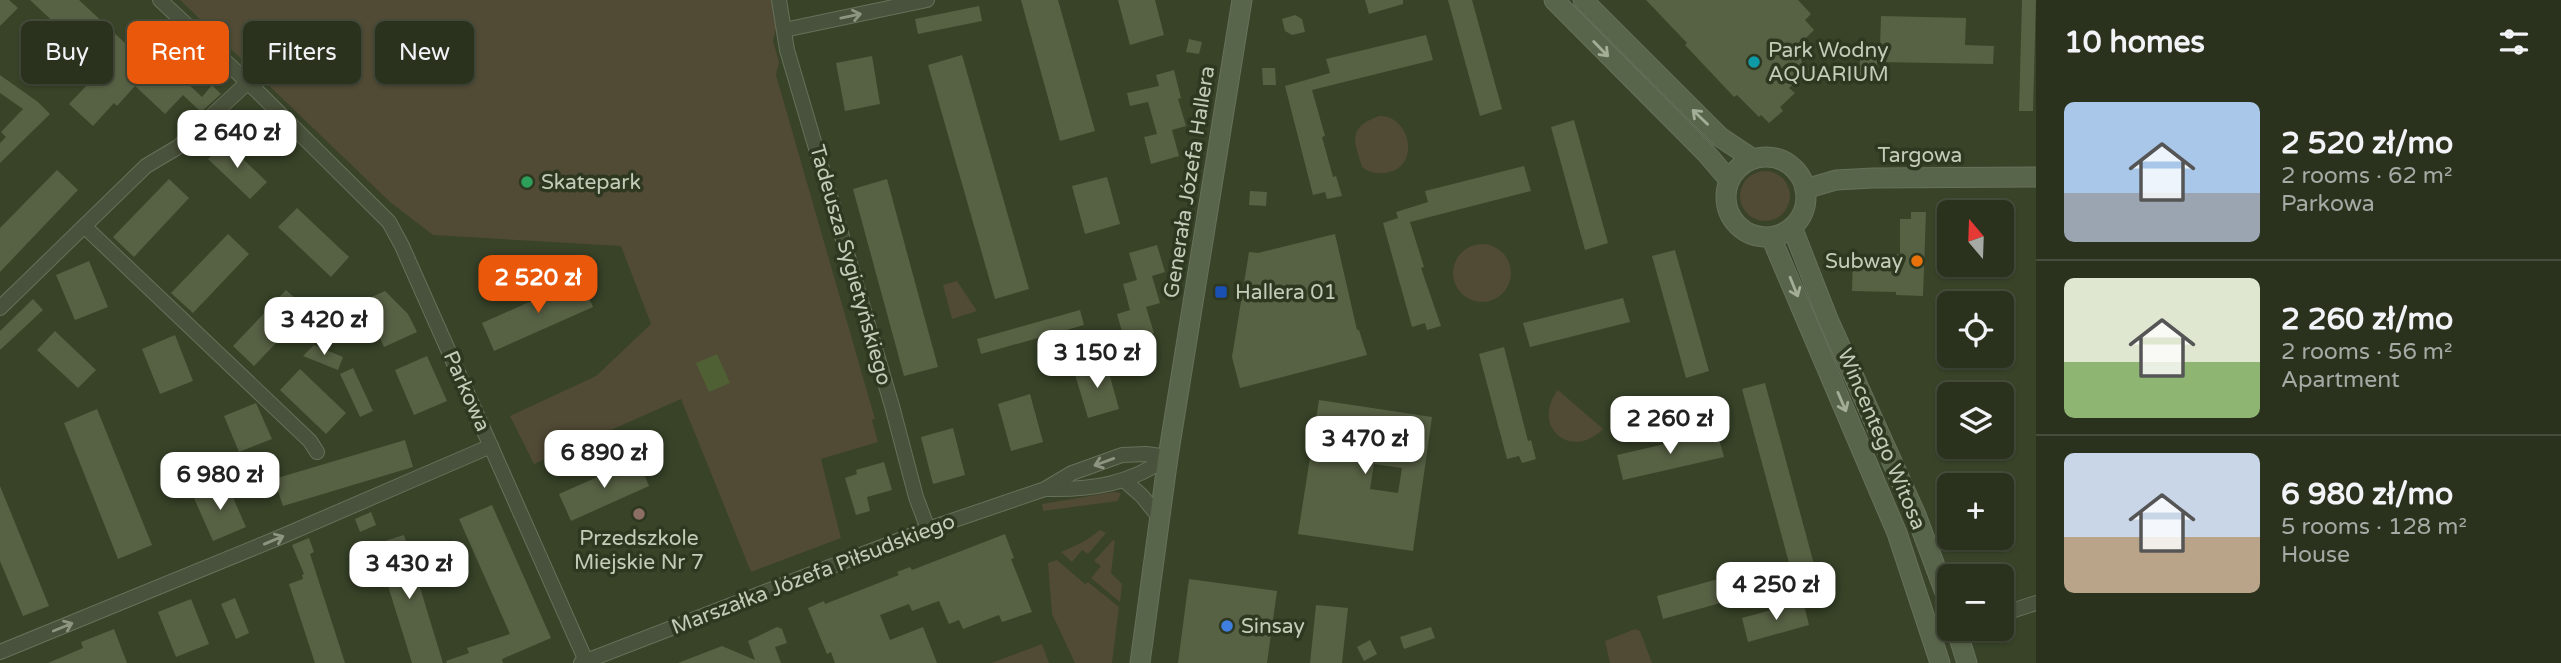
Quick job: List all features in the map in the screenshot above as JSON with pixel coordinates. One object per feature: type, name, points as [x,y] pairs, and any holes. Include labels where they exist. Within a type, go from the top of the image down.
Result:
[{"type":"main road","name":"Generała Józefa Hallera","points":[[1140,663],[1168,457],[1242,0]]},
{"type":"main road","points":[[1554,0],[1730,180]]},
{"type":"main road","points":[[1583,0],[1720,137],[1753,159]]},
{"type":"main road","points":[[1775,158],[1785,163],[1801,178],[1805,189],[1804,210],[1792,227],[1782,234],[1771,237],[1750,234],[1733,221],[1726,201],[1730,180],[1743,164],[1753,159],[1775,158]]},
{"type":"main road","name":"Targowa","points":[[1805,189],[1836,180],[1873,178],[2036,177]]},
{"type":"main road","name":"Wincentego Witosa","points":[[1792,227],[1828,319],[1916,515],[1937,571]]},
{"type":"main road","name":"Wincentego Witosa","points":[[1771,237],[1898,533],[1940,663]]},
{"type":"main road","points":[[1960,641],[1967,663]]},
{"type":"street","name":"Parkowa","points":[[160,0],[243,79]]},
{"type":"street","name":"Tadeusza Sygietyńskiego","points":[[779,0],[787,50],[916,496],[928,529]]},
{"type":"street","points":[[785,30],[927,0]]},
{"type":"street","points":[[0,308],[146,166],[178,147],[246,84]]},
{"type":"street","name":"Parkowa","points":[[248,84],[389,222],[491,446],[584,662]]},
{"type":"street","points":[[85,227],[310,441],[317,452]]},
{"type":"street","points":[[2,653],[491,446]]},
{"type":"street","name":"Marszałka Józefa Piłsudskiego","points":[[584,662],[928,529],[1045,489],[1072,473],[1122,455],[1168,457]]},
{"type":"street","name":"Marszałka Józefa Piłsudskiego","points":[[1045,489],[1075,490],[1125,481],[1147,472],[1168,457]]},
{"type":"street","points":[[1125,481],[1159,517]]},
{"type":"street","points":[[2014,610],[2036,603]]},
{"type":"shaded area","points":[[180,0],[771,0],[776,28],[773,41],[779,62],[776,75],[875,419],[872,420],[878,442],[821,459],[841,538],[751,572],[681,399],[534,464],[510,416],[596,376],[651,324],[621,246],[433,235],[390,202],[267,84],[361,84],[361,21],[243,21],[243,61],[229,47],[229,21],[202,21]]},
{"type":"shaded area","points":[[1379,116],[1390,118],[1399,124],[1408,143],[1408,154],[1395,170],[1374,173],[1362,167],[1355,136],[1362,125]]},
{"type":"shaded area","points":[[1765,171],[1782,179],[1790,196],[1782,213],[1765,221],[1748,213],[1740,196],[1748,179]]},
{"type":"shaded area","points":[[1482,244],[1503,252],[1511,273],[1503,294],[1482,302],[1461,294],[1453,273],[1461,252]]},
{"type":"shaded area","points":[[957,281],[977,311],[952,319],[943,285]]},
{"type":"shaded area","points":[[717,354],[730,383],[709,392],[696,363]]},
{"type":"shaded area","points":[[1558,390],[1603,429],[1578,442],[1558,435],[1551,426],[1549,416],[1551,403]]},
{"type":"shaded area","points":[[1121,493],[1118,501],[1043,511],[1042,504]]},
{"type":"shaded area","points":[[1100,530],[1106,533],[1088,554],[1082,550],[1072,562],[1061,552],[1085,541]]},
{"type":"shaded area","points":[[1113,540],[1111,573],[1122,584],[1120,602],[1091,578],[1101,566],[1094,561]]},
{"type":"shaded area","points":[[1057,560],[1085,584],[1088,582],[1119,607],[1112,663],[1075,663],[1052,614],[1048,563]]},
{"type":"shaded area","points":[[1635,629],[1640,631],[1652,663],[1610,663],[1605,641]]},
{"type":"shaded area","points":[[1042,644],[1049,663],[991,663]]},
{"type":"building","points":[[0,0],[9,0],[18,8],[0,26]]},
{"type":"building","points":[[30,0],[79,0],[101,21],[52,21]]},
{"type":"building","points":[[1021,0],[1058,0],[1095,131],[1060,141]]},
{"type":"building","points":[[1118,0],[1155,0],[1164,35],[1130,45]]},
{"type":"building","points":[[1365,0],[1403,0],[1403,4],[1369,14]]},
{"type":"building","points":[[1448,0],[1472,0],[1502,109],[1480,116]]},
{"type":"building","name":"Park Wodny AQUARIUM","points":[[1646,0],[1798,0],[1811,14],[1805,20],[1814,30],[1798,46],[1807,55],[1801,61],[1809,69],[1789,88],[1795,93],[1780,107],[1783,111],[1769,123],[1737,95],[1734,97]]},
{"type":"building","points":[[2022,0],[2036,0],[2033,111],[2019,111]]},
{"type":"building","points":[[979,6],[982,21],[918,34],[915,19]]},
{"type":"building","points":[[1295,15],[1302,19],[1305,32],[1292,35],[1285,31],[1282,19]]},
{"type":"building","points":[[1881,16],[1966,18],[1965,45],[1994,46],[1993,64],[1877,62],[1878,78],[1860,78],[1860,47],[1880,47]]},
{"type":"building","points":[[113,32],[127,43],[127,84],[188,84],[202,97],[212,85],[221,94],[201,112],[183,95],[165,114],[135,86],[117,106],[114,103],[93,126],[69,104],[88,84],[113,84]]},
{"type":"building","points":[[1426,35],[1433,60],[1312,90],[1333,177],[1336,176],[1342,196],[1327,199],[1325,192],[1313,195],[1285,86],[1330,73],[1326,59]]},
{"type":"building","points":[[1189,39],[1202,42],[1199,54],[1186,52]]},
{"type":"building","points":[[962,55],[1029,289],[995,299],[928,65]]},
{"type":"building","points":[[872,56],[880,104],[845,111],[836,63]]},
{"type":"building","points":[[1262,68],[1275,68],[1276,85],[1263,85]]},
{"type":"building","points":[[1174,70],[1181,98],[1178,99],[1186,126],[1172,130],[1179,156],[1151,164],[1144,137],[1157,134],[1148,102],[1130,106],[1127,93],[1159,86],[1156,75]]},
{"type":"building","points":[[0,75],[50,114],[0,163],[0,143],[6,137],[1,132],[23,109],[0,93]]},
{"type":"building","points":[[1574,120],[1608,243],[1585,250],[1551,127]]},
{"type":"building","points":[[224,141],[267,182],[250,199],[208,159]]},
{"type":"building","points":[[1524,166],[1531,191],[1410,222],[1424,267],[1421,268],[1441,326],[1427,330],[1425,323],[1412,327],[1383,223],[1398,218],[1396,212],[1428,202],[1425,191]]},
{"type":"building","points":[[57,170],[78,190],[0,272],[0,228]]},
{"type":"building","points":[[1107,177],[1120,224],[1085,234],[1072,186]]},
{"type":"building","points":[[169,179],[189,198],[134,257],[113,237]]},
{"type":"building","points":[[887,179],[938,367],[904,376],[853,189]]},
{"type":"building","points":[[1250,191],[1267,192],[1266,206],[1249,205]]},
{"type":"building","points":[[297,208],[349,257],[331,277],[278,227]]},
{"type":"building","points":[[1911,212],[1926,212],[1923,296],[1852,291],[1853,257],[1897,258],[1897,254],[1900,254],[1900,219],[1911,219]]},
{"type":"building","points":[[228,234],[249,254],[193,313],[171,293]]},
{"type":"building","points":[[1335,234],[1357,330],[1367,355],[1240,388],[1232,357],[1249,252],[1258,253]]},
{"type":"building","points":[[1157,245],[1165,272],[1152,276],[1160,303],[1146,307],[1154,333],[1125,342],[1117,314],[1130,310],[1123,284],[1137,280],[1129,253]]},
{"type":"building","points":[[1675,250],[1709,371],[1686,378],[1652,256]]},
{"type":"building","points":[[89,261],[108,307],[75,320],[56,275]]},
{"type":"building","points":[[581,279],[593,307],[494,351],[482,323]]},
{"type":"building","points":[[286,290],[308,310],[254,366],[233,346]]},
{"type":"building","points":[[385,291],[408,314],[417,332],[384,347],[363,301]]},
{"type":"building","points":[[1623,298],[1630,322],[1530,347],[1523,323]]},
{"type":"building","points":[[33,299],[43,310],[0,350],[0,331]]},
{"type":"building","points":[[1080,310],[1084,325],[981,354],[977,339]]},
{"type":"building","points":[[55,331],[96,370],[78,388],[37,350]]},
{"type":"building","points":[[175,335],[193,381],[160,394],[142,349]]},
{"type":"building","points":[[314,345],[343,357],[338,370],[303,356]]},
{"type":"building","points":[[1504,347],[1528,441],[1531,440],[1536,459],[1522,463],[1519,456],[1507,459],[1479,354]]},
{"type":"building","points":[[427,356],[447,401],[414,415],[395,370]]},
{"type":"building","points":[[1106,362],[1119,409],[1088,418],[1074,371]]},
{"type":"building","points":[[353,368],[373,411],[360,417],[340,374]]},
{"type":"building","points":[[300,369],[346,413],[326,434],[280,390]]},
{"type":"building","points":[[1765,383],[1815,568],[1792,574],[1742,389]]},
{"type":"building","points":[[1030,394],[1043,442],[1011,451],[998,404]]},
{"type":"building","points":[[1319,400],[1432,417],[1413,551],[1298,534]],"holes":[[[1374,464],[1402,468],[1398,493],[1370,489]]]},
{"type":"building","points":[[256,403],[272,439],[239,452],[224,416]]},
{"type":"building","points":[[97,409],[152,545],[118,559],[64,423]]},
{"type":"building","points":[[953,428],[965,475],[933,484],[921,437]]},
{"type":"building","points":[[1717,432],[1724,457],[1623,480],[1617,455]]},
{"type":"building","points":[[405,440],[413,467],[283,506],[274,479]]},
{"type":"building","points":[[638,459],[649,486],[571,521],[559,494]]},
{"type":"building","points":[[884,462],[892,490],[867,497],[870,511],[856,515],[845,478],[857,474],[856,470]]},
{"type":"building","points":[[226,482],[246,527],[213,541],[193,496]]},
{"type":"building","points":[[0,486],[49,606],[23,616],[0,561]]},
{"type":"building","points":[[492,505],[551,638],[502,659],[503,663],[447,663],[446,661],[469,653],[467,648],[510,634],[459,519]]},
{"type":"building","points":[[371,512],[376,525],[360,532],[355,519]]},
{"type":"building","points":[[1005,534],[1014,558],[1011,559],[1032,612],[1002,622],[999,615],[963,629],[959,620],[949,624],[939,601],[912,611],[909,604],[880,615],[890,640],[923,627],[937,663],[835,663],[831,652],[827,654],[808,608],[899,575],[897,572],[910,567],[912,570]]},
{"type":"building","points":[[404,535],[443,663],[412,663],[375,544]]},
{"type":"building","points":[[309,538],[314,552],[310,554],[345,663],[315,663],[289,584],[303,579],[304,574],[292,545]]},
{"type":"building","points":[[1189,579],[1277,591],[1267,663],[1178,663]]},
{"type":"building","points":[[1718,579],[1724,602],[1663,619],[1657,596]]},
{"type":"building","points":[[235,598],[249,633],[236,639],[221,604]]},
{"type":"building","points":[[191,599],[209,644],[176,657],[158,612]]},
{"type":"building","points":[[1803,601],[1809,625],[1748,642],[1742,618]]},
{"type":"building","points":[[1316,605],[1348,608],[1342,663],[1310,663]]},
{"type":"building","points":[[777,627],[782,629],[787,643],[775,647],[781,663],[678,663],[722,646],[755,660],[748,641]]},
{"type":"building","points":[[1431,627],[1435,638],[1404,649],[1400,637]]},
{"type":"building","points":[[114,629],[127,663],[48,663],[83,648],[81,642]]},
{"type":"building","points":[[1370,640],[1377,654],[1364,661],[1357,647]]},
{"type":"place","name":"Park Wodny AQUARIUM","points":[[1754,62]]},
{"type":"place","name":"Skatepark","points":[[527,182]]},
{"type":"place","name":"Subway","points":[[1917,261]]},
{"type":"place","name":"Hallera 01","points":[[1221,292]]},
{"type":"place","name":"Przedszkole Miejskie Nr 7","points":[[639,514]]},
{"type":"place","name":"Sinsay","points":[[1227,626]]}]
